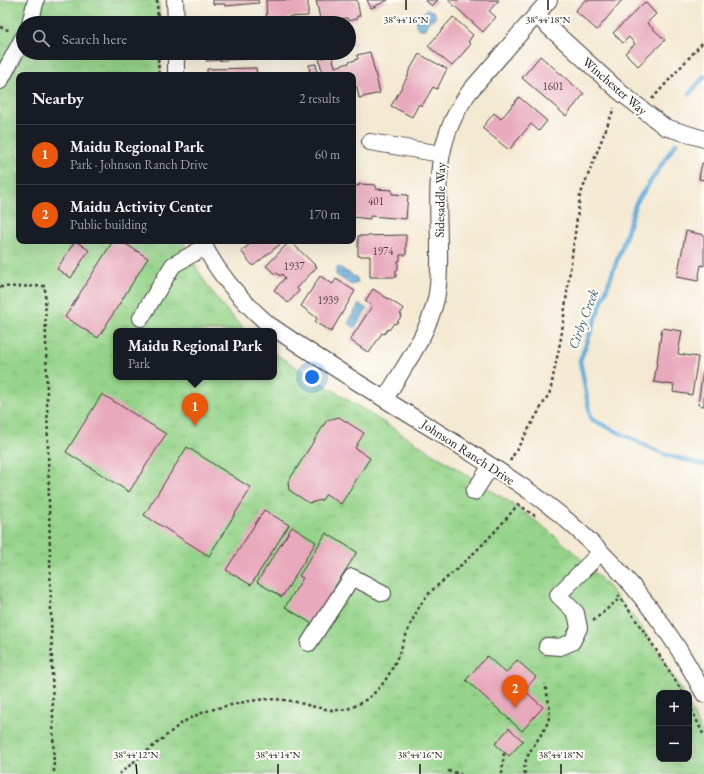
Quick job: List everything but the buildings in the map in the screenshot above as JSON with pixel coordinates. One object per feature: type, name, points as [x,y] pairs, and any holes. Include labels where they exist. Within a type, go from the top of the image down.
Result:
[{"type":"street","points":[[32,16],[36,0]]},
{"type":"street","points":[[175,0],[176,16]]},
{"type":"street","name":"Sidesaddle Way","points":[[385,399],[423,336],[429,323],[436,299],[439,268],[438,183],[441,154],[447,130],[460,104],[470,91],[549,0]]},
{"type":"street","name":"Winchester Way","points":[[536,15],[620,92],[665,127],[704,139]]},
{"type":"street","points":[[0,81],[16,51]]},
{"type":"street","points":[[176,60],[176,72]]},
{"type":"street","points":[[370,142],[441,154]]},
{"type":"street","points":[[141,318],[173,265],[203,244]]},
{"type":"street","name":"Johnson Ranch Drive","points":[[203,244],[217,268],[233,289],[250,308],[274,328]]},
{"type":"street","name":"Johnson Ranch Drive","points":[[277,330],[528,490],[565,518],[601,552],[633,587],[664,626],[694,674],[704,694]]},
{"type":"street","points":[[474,492],[497,470]]},
{"type":"street","points":[[547,646],[560,646],[572,642],[579,628],[576,614],[558,595],[601,552]]},
{"type":"street","points":[[310,643],[352,577],[383,593]]},
{"type":"path","points":[[157,0],[158,16]]},
{"type":"path","points":[[643,110],[704,42]]},
{"type":"path","points":[[158,60],[159,72]]},
{"type":"path","points":[[497,470],[550,392],[561,338],[580,196],[620,92]]},
{"type":"path","points":[[0,287],[45,286],[54,774]]},
{"type":"path","points":[[119,774],[175,728],[192,717],[208,710],[251,700],[266,699],[284,700],[321,709],[341,709],[353,707],[365,700],[388,676],[399,654],[409,627],[426,598],[482,546],[528,490]]},
{"type":"path","points":[[517,504],[538,519]]},
{"type":"path","points":[[616,593],[648,637],[681,690]]},
{"type":"path","points":[[525,774],[524,770],[527,757],[542,734],[548,721],[549,707],[545,684]]},
{"type":"path","points":[[692,710],[704,736]]},
{"type":"path","points":[[502,774],[504,753]]},
{"type":"path","points":[[448,771],[462,774]]},
{"type":"green space","points":[[0,0],[159,0],[160,16],[16,16],[16,60],[160,60],[161,72],[16,72],[16,244],[184,244],[196,267],[210,289],[226,310],[243,328],[113,328],[113,380],[277,380],[277,355],[508,501],[547,530],[584,562],[618,597],[633,616],[681,690],[656,690],[656,762],[692,762],[692,711],[704,737],[704,774],[0,774]]},
{"type":"water","points":[[427,9],[433,11],[435,18],[428,22],[425,29],[419,29],[416,26],[416,21]]},
{"type":"water","points":[[339,267],[357,278],[358,283],[351,285],[336,275],[336,269]]},
{"type":"water","points":[[359,304],[367,309],[355,328],[348,323]]},
{"type":"waterway","name":"Cirby Creek","points":[[690,93],[704,77]]},
{"type":"waterway","name":"Cirby Creek","points":[[676,143],[636,203],[623,244],[580,361],[591,419],[663,454],[704,465]]},
{"type":"place","name":"Maidu Regional Park","points":[[195,426]]},
{"type":"place","name":"Maidu Activity Center","points":[[515,708]]}]
